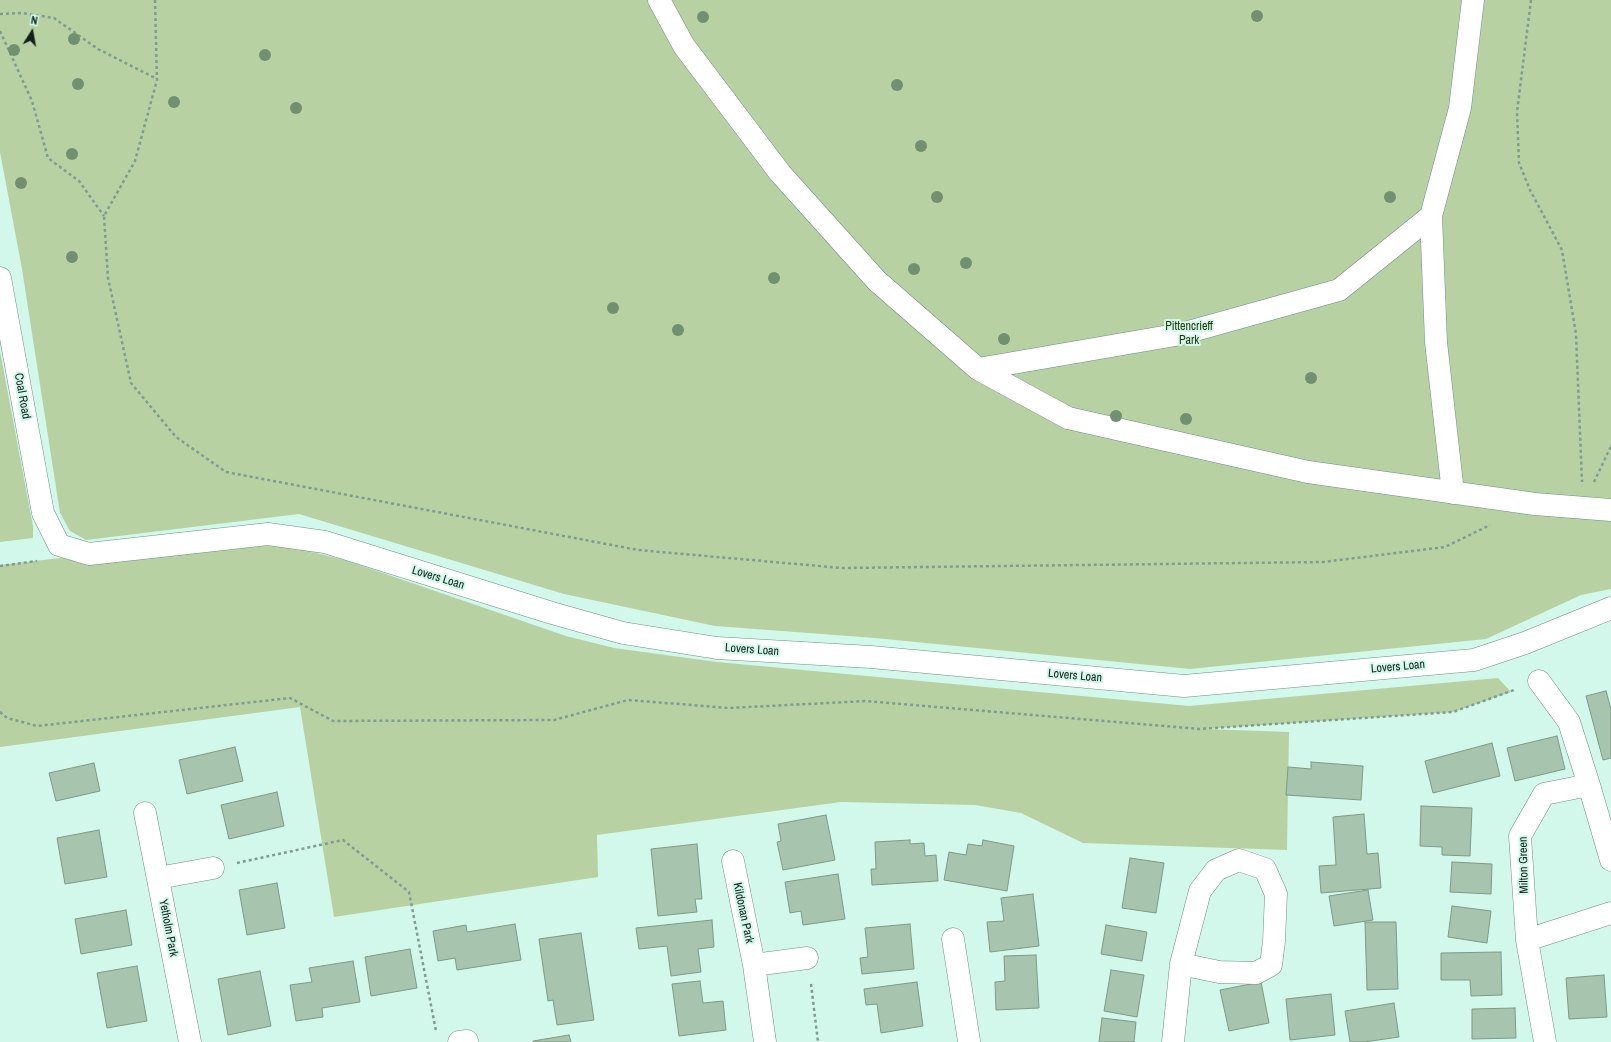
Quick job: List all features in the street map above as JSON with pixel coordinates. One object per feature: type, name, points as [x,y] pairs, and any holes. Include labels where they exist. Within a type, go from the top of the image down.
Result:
[{"type":"street","points":[[659,0],[684,46],[780,173],[877,281],[978,369],[1068,418],[1308,472],[1535,504],[1611,510]]},
{"type":"street","points":[[1453,493],[1436,342],[1431,216],[1460,108],[1473,0]]},
{"type":"street","points":[[978,369],[1181,334],[1339,290],[1431,216]]},
{"type":"street","name":"Coal Road","points":[[0,278],[43,513]]},
{"type":"street","name":"Lovers Loan","points":[[43,513],[59,545],[89,554],[268,534],[325,542],[552,613],[623,633],[717,648],[871,658],[1184,686],[1474,660],[1525,643],[1611,608]]},
{"type":"street","points":[[1539,681],[1569,722],[1611,860]]},
{"type":"street","name":"Milton Green","points":[[1544,1042],[1527,940],[1520,836],[1544,794],[1589,785]]},
{"type":"street","name":"Yetholm Park","points":[[145,813],[190,1042]]},
{"type":"street","points":[[1173,1042],[1181,964],[1200,891],[1216,870],[1239,860],[1265,869],[1276,894],[1274,941],[1271,965],[1256,973],[1219,972],[1181,964]]},
{"type":"street","name":"Kildonan Park","points":[[732,861],[754,965],[765,1042]]},
{"type":"street","points":[[158,878],[213,868]]},
{"type":"street","points":[[1527,940],[1611,913]]},
{"type":"street","points":[[953,939],[970,1042]]},
{"type":"street","points":[[754,965],[807,958]]},
{"type":"street","points":[[459,1042],[467,1042]]},
{"type":"path","points":[[104,216],[135,160],[157,80],[155,0]]},
{"type":"path","points":[[1531,0],[1517,112],[1519,162],[1530,190],[1562,250],[1576,334],[1583,507]]},
{"type":"path","points":[[0,14],[22,13],[54,18],[98,49],[157,80]]},
{"type":"path","points":[[0,31],[32,101],[48,158],[79,181],[104,216],[108,278],[131,383],[176,436],[226,472],[638,550],[842,568],[1323,562],[1445,547],[1493,524]]},
{"type":"path","points":[[1583,507],[1611,446]]},
{"type":"path","points":[[0,712],[7,718],[37,726],[290,698],[333,721],[554,720],[628,700],[730,708],[866,701],[1199,729],[1452,712],[1517,690]]},
{"type":"path","points":[[213,868],[343,840],[408,892],[436,1034]]},
{"type":"path","points":[[807,958],[818,1042]]},
{"type":"green space","name":"Pittencrieff Park","points":[[0,0],[1611,0],[1611,589],[1581,595],[1486,639],[1190,669],[875,638],[715,626],[564,594],[299,514],[86,540],[70,531],[60,513],[22,269],[0,152]]},
{"type":"green space","points":[[0,351],[33,526],[33,538],[0,542]]},
{"type":"green space","points":[[268,534],[325,542],[300,562],[313,552],[348,561],[566,636],[614,648],[717,662],[1189,706],[1498,678],[1511,692],[1453,712],[1205,729],[1289,732],[1287,850],[1083,843],[1021,813],[975,805],[841,802],[597,835],[598,877],[334,917],[300,707],[0,747],[0,565]]},
{"type":"building","points":[[1606,691],[1611,709],[1611,758],[1603,760],[1586,696]]},
{"type":"building","points":[[1557,736],[1565,769],[1515,781],[1507,748]]},
{"type":"building","points":[[1492,743],[1500,776],[1433,793],[1425,761]]},
{"type":"building","points":[[235,747],[243,781],[187,794],[179,760]]},
{"type":"building","points":[[1311,762],[1363,766],[1361,800],[1286,795],[1288,767],[1311,769]]},
{"type":"building","points":[[94,763],[100,791],[56,801],[49,773]]},
{"type":"building","points":[[277,792],[284,826],[229,839],[221,805]]},
{"type":"building","points":[[1421,806],[1472,808],[1470,856],[1442,855],[1442,847],[1420,846]]},
{"type":"building","points":[[1364,814],[1367,854],[1378,853],[1381,888],[1321,893],[1319,866],[1336,865],[1333,817]]},
{"type":"building","points":[[826,815],[835,860],[783,870],[777,842],[781,841],[778,824]]},
{"type":"building","points":[[99,830],[107,877],[65,884],[57,838]]},
{"type":"building","points":[[910,840],[910,844],[924,843],[925,856],[936,855],[938,881],[872,885],[871,869],[876,869],[875,842]]},
{"type":"building","points":[[983,840],[1014,846],[1007,891],[944,880],[949,852],[966,855],[968,844],[982,846]]},
{"type":"building","points":[[697,844],[702,899],[695,899],[697,912],[658,916],[651,849]]},
{"type":"building","points":[[1130,858],[1164,863],[1156,913],[1122,908]]},
{"type":"building","points":[[1452,862],[1492,864],[1491,894],[1450,892]]},
{"type":"building","points":[[838,874],[845,919],[803,925],[801,911],[790,913],[785,882]]},
{"type":"building","points":[[277,883],[285,928],[247,935],[239,890]]},
{"type":"building","points":[[1368,890],[1373,920],[1334,926],[1329,896]]},
{"type":"building","points":[[1033,894],[1039,946],[990,952],[987,922],[1004,921],[1001,898]]},
{"type":"building","points":[[1452,906],[1491,911],[1487,943],[1448,937]]},
{"type":"building","points":[[126,910],[132,945],[81,954],[75,919]]},
{"type":"building","points":[[712,920],[714,947],[698,949],[701,972],[671,976],[667,946],[639,949],[636,928]]},
{"type":"building","points":[[1365,922],[1396,922],[1398,989],[1367,990]]},
{"type":"building","points":[[515,924],[521,960],[457,970],[455,958],[438,961],[433,931],[466,925],[467,932]]},
{"type":"building","points":[[910,924],[914,969],[862,974],[860,958],[868,957],[865,928]]},
{"type":"building","points":[[1106,925],[1147,932],[1142,961],[1101,954]]},
{"type":"building","points":[[581,933],[594,1020],[557,1025],[553,1000],[548,1001],[539,939]]},
{"type":"building","points":[[410,949],[417,988],[371,996],[365,957]]},
{"type":"building","points":[[1501,952],[1502,995],[1471,996],[1470,980],[1441,980],[1441,953]]},
{"type":"building","points":[[1036,955],[1039,1008],[996,1010],[995,982],[1005,981],[1004,956]]},
{"type":"building","points":[[353,961],[360,1002],[322,1008],[323,1017],[296,1021],[290,985],[312,982],[309,968]]},
{"type":"building","points":[[137,966],[147,1021],[107,1028],[97,973]]},
{"type":"building","points":[[1111,970],[1144,975],[1137,1017],[1104,1011]]},
{"type":"building","points":[[260,971],[271,1026],[228,1035],[218,979]]},
{"type":"building","points":[[1604,975],[1607,1017],[1569,1019],[1566,978]]},
{"type":"building","points":[[700,981],[703,1003],[723,1001],[726,1030],[679,1036],[672,984]]},
{"type":"building","points":[[917,982],[923,1026],[881,1033],[877,1004],[866,1005],[864,989]]},
{"type":"building","points":[[1261,982],[1269,1023],[1229,1031],[1220,990]]},
{"type":"building","points":[[1331,994],[1335,1035],[1290,1040],[1286,999]]},
{"type":"building","points":[[1394,1003],[1399,1037],[1364,1042],[1350,1042],[1345,1011]]},
{"type":"building","points":[[1515,1008],[1516,1038],[1472,1039],[1472,1009]]},
{"type":"building","points":[[1102,1018],[1136,1022],[1134,1042],[1099,1042]]},
{"type":"building","points":[[569,1035],[571,1042],[533,1042],[533,1041]]}]
